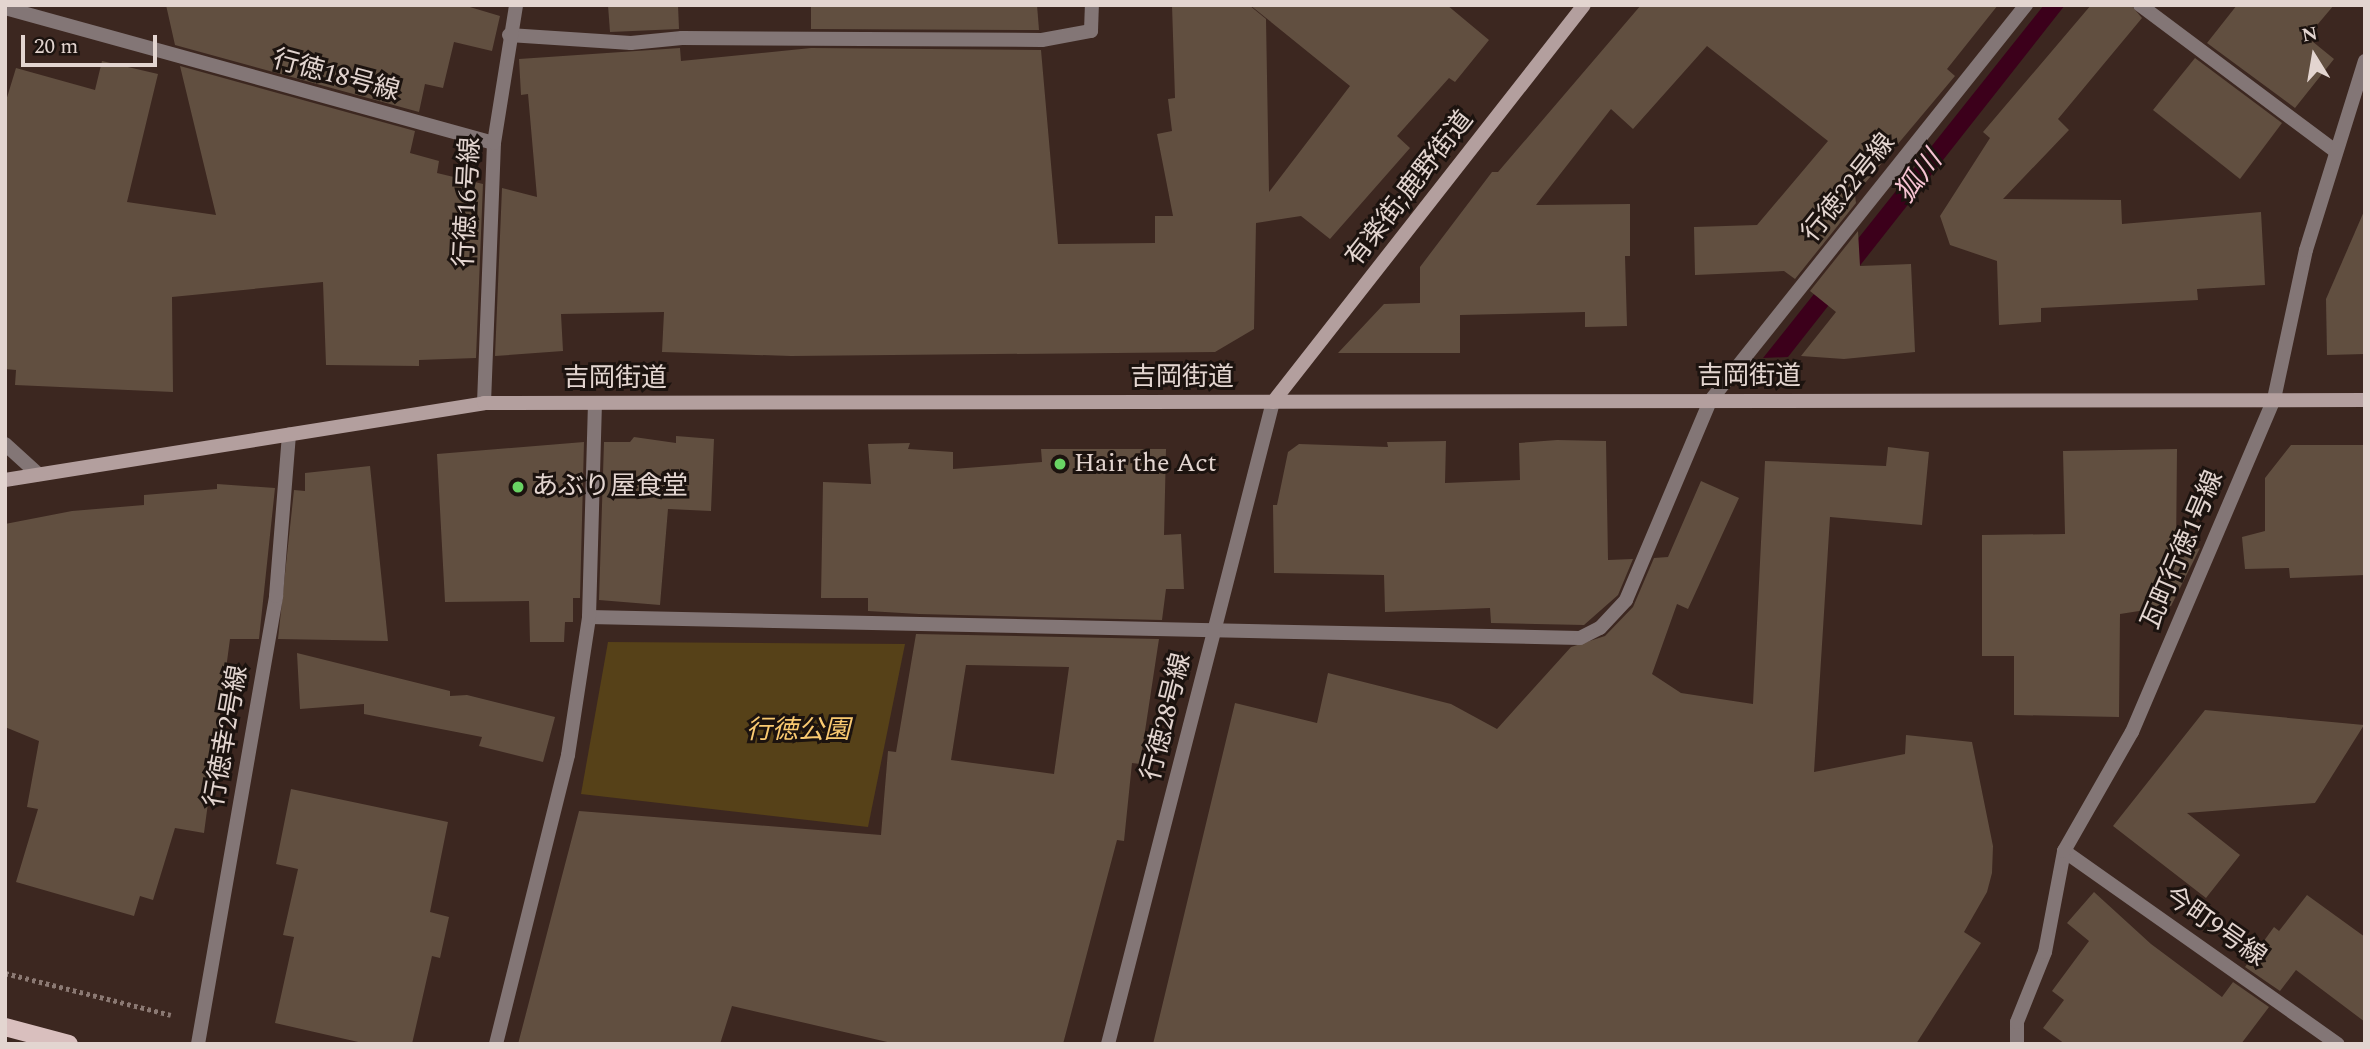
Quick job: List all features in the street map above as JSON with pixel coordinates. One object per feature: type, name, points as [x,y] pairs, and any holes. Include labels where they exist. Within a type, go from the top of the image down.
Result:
[{"type":"main road","points":[[5,1027],[69,1044]]},
{"type":"street","name":"行徳16号線","points":[[484,403],[494,143],[509,35],[516,5]]},
{"type":"street","points":[[509,35],[631,43],[682,37],[1042,40],[1091,31],[1091,5]]},
{"type":"street","name":"有楽街;鹿野街道","points":[[1273,402],[1584,5]]},
{"type":"street","name":"行徳22号線","points":[[589,617],[1580,638],[1600,628],[1626,600],[1710,401],[2026,5]]},
{"type":"street","points":[[2140,5],[2334,150]]},
{"type":"street","name":"行徳18号線","points":[[5,8],[494,143]]},
{"type":"street","name":"瓦町行徳1号線","points":[[2017,1044],[2017,1022],[2045,952],[2064,851],[2132,732],[2274,399],[2334,150],[2365,61]]},
{"type":"street","name":"吉岡街道","points":[[5,480],[484,403],[2365,400]]},
{"type":"street","name":"行徳28号線","points":[[1108,1044],[1273,402]]},
{"type":"street","points":[[496,1044],[568,755],[589,617],[595,404]]},
{"type":"street","name":"行徳幸2号線","points":[[198,1044],[276,596],[289,435]]},
{"type":"street","points":[[5,443],[38,474]]},
{"type":"street","name":"今町9号線","points":[[2064,851],[2338,1044]]},
{"type":"path","points":[[5,973],[171,1015]]},
{"type":"green space","name":"行徳公園","points":[[608,642],[905,644],[868,827],[581,794]]},
{"type":"water","name":"狐川","points":[[2044,5],[2065,5],[1788,357],[1763,358]]},
{"type":"building","points":[[166,5],[463,5],[500,16],[492,51],[454,42],[443,88],[425,84],[419,112],[175,45]]},
{"type":"building","points":[[608,5],[678,5],[679,29],[610,32]]},
{"type":"building","points":[[811,5],[1037,5],[1039,30],[811,29]]},
{"type":"building","points":[[1172,5],[1249,5],[1266,19],[1269,192],[1350,86],[1250,5],[1447,5],[1489,40],[1455,82],[1449,78],[1397,136],[1410,148],[1330,239],[1301,216],[1256,223],[1254,329],[1215,352],[791,356],[662,352],[664,312],[561,314],[563,351],[495,356],[502,188],[537,197],[528,94],[521,95],[519,59],[680,48],[681,61],[811,48],[1041,50],[1058,244],[1155,243],[1155,216],[1173,216],[1157,134],[1172,131],[1168,99],[1175,98]]},
{"type":"building","points":[[1641,5],[1998,5],[1947,69],[1955,76],[1855,195],[1856,203],[1795,279],[1784,271],[1695,275],[1694,227],[1757,225],[1828,141],[1707,46],[1633,129],[1611,109],[1536,205],[1630,204],[1630,256],[1625,256],[1627,326],[1585,327],[1585,312],[1460,315],[1460,353],[1338,353],[1384,304],[1420,303],[1420,267],[1492,172],[1498,172]]},
{"type":"building","points":[[2091,5],[2131,5],[2142,18],[2058,119],[2069,130],[2003,199],[2121,200],[2122,224],[2261,212],[2265,285],[2197,289],[2198,300],[2041,308],[2041,322],[1999,325],[1997,261],[1950,245],[1940,216],[1990,138],[1983,132]]},
{"type":"building","points":[[2237,5],[2334,5],[2307,37],[2334,59],[2295,108],[2207,43]]},
{"type":"building","points":[[2195,58],[2282,123],[2240,179],[2153,110]]},
{"type":"building","points":[[102,61],[158,74],[127,202],[216,215],[180,66],[415,131],[410,153],[439,161],[437,173],[483,184],[476,358],[419,360],[419,366],[326,365],[323,282],[172,297],[173,392],[15,385],[16,370],[5,369],[5,104],[16,68],[95,90]]},
{"type":"building","points":[[2365,209],[2365,354],[2327,355],[2326,299]]},
{"type":"building","points":[[1858,231],[1860,266],[1911,264],[1915,352],[1844,359],[1801,356],[1836,312],[1810,291]]},
{"type":"building","points":[[676,436],[714,439],[711,511],[668,509],[660,605],[599,600],[604,442],[630,442],[634,437],[676,443]]},
{"type":"building","points":[[1557,440],[1606,441],[1608,560],[1633,559],[1618,595],[1584,625],[1491,623],[1490,608],[1385,612],[1384,575],[1274,573],[1273,505],[1277,505],[1288,452],[1299,444],[1388,447],[1387,442],[1446,441],[1445,483],[1520,480],[1519,443]]},
{"type":"building","points":[[584,442],[580,598],[573,598],[573,622],[565,622],[564,642],[530,642],[529,601],[445,602],[437,454]]},
{"type":"building","points":[[910,443],[908,449],[953,452],[953,469],[1042,462],[1041,449],[1166,449],[1164,535],[1181,534],[1184,589],[1166,589],[1162,620],[868,611],[868,598],[821,598],[823,482],[871,484],[868,444]]},
{"type":"building","points":[[2291,445],[2365,445],[2365,575],[2290,578],[2289,568],[2245,569],[2242,537],[2265,531],[2265,478]]},
{"type":"building","points":[[1888,447],[1929,452],[1922,525],[1830,517],[1814,772],[1905,754],[1906,735],[1972,742],[1993,846],[1992,873],[1987,892],[1964,932],[1981,943],[1916,1044],[1153,1044],[1235,703],[1317,723],[1328,673],[1451,704],[1497,729],[1571,647],[1605,636],[1633,607],[1654,558],[1668,557],[1701,481],[1739,498],[1688,609],[1677,604],[1652,674],[1681,693],[1753,704],[1765,461],[1886,466]]},
{"type":"building","points":[[2177,449],[2176,555],[2200,548],[2171,606],[2120,614],[2119,717],[2014,715],[2014,656],[1982,656],[1982,535],[2065,534],[2063,451]]},
{"type":"building","points":[[370,466],[388,641],[278,639],[294,490],[305,491],[305,473]]},
{"type":"building","points":[[217,484],[275,488],[259,639],[230,639],[204,833],[175,828],[153,900],[140,896],[134,916],[16,882],[38,809],[27,807],[39,741],[5,727],[5,524],[72,511],[144,505],[144,495],[217,489]]},
{"type":"building","points":[[916,634],[1159,639],[1140,764],[1132,763],[1124,841],[1117,840],[1063,1044],[896,1044],[732,1006],[720,1044],[518,1044],[579,811],[881,835],[888,751],[896,752]],"holes":[[[966,665],[1069,667],[1054,774],[951,760]]]},
{"type":"building","points":[[297,653],[450,691],[450,696],[467,695],[555,717],[543,762],[479,746],[482,737],[364,714],[364,704],[300,709]]},
{"type":"building","points":[[2205,710],[2364,725],[2315,803],[2187,813],[2240,855],[2206,898],[2113,826]]},
{"type":"building","points":[[291,789],[448,822],[430,912],[449,917],[440,958],[432,956],[412,1044],[367,1044],[275,1023],[294,937],[283,935],[298,869],[276,864]]},
{"type":"building","points":[[2094,892],[2151,944],[2222,997],[2233,982],[2269,1007],[2241,1044],[2065,1044],[2043,1028],[2064,1000],[2052,991],[2089,941],[2067,923]]},
{"type":"building","points":[[2307,895],[2365,937],[2365,1022],[2296,970],[2280,991],[2245,967],[2274,927],[2279,931]]},
{"type":"place","name":"Hair the Act","points":[[1060,464]]},
{"type":"place","name":"あぶり屋食堂","points":[[518,487]]}]
